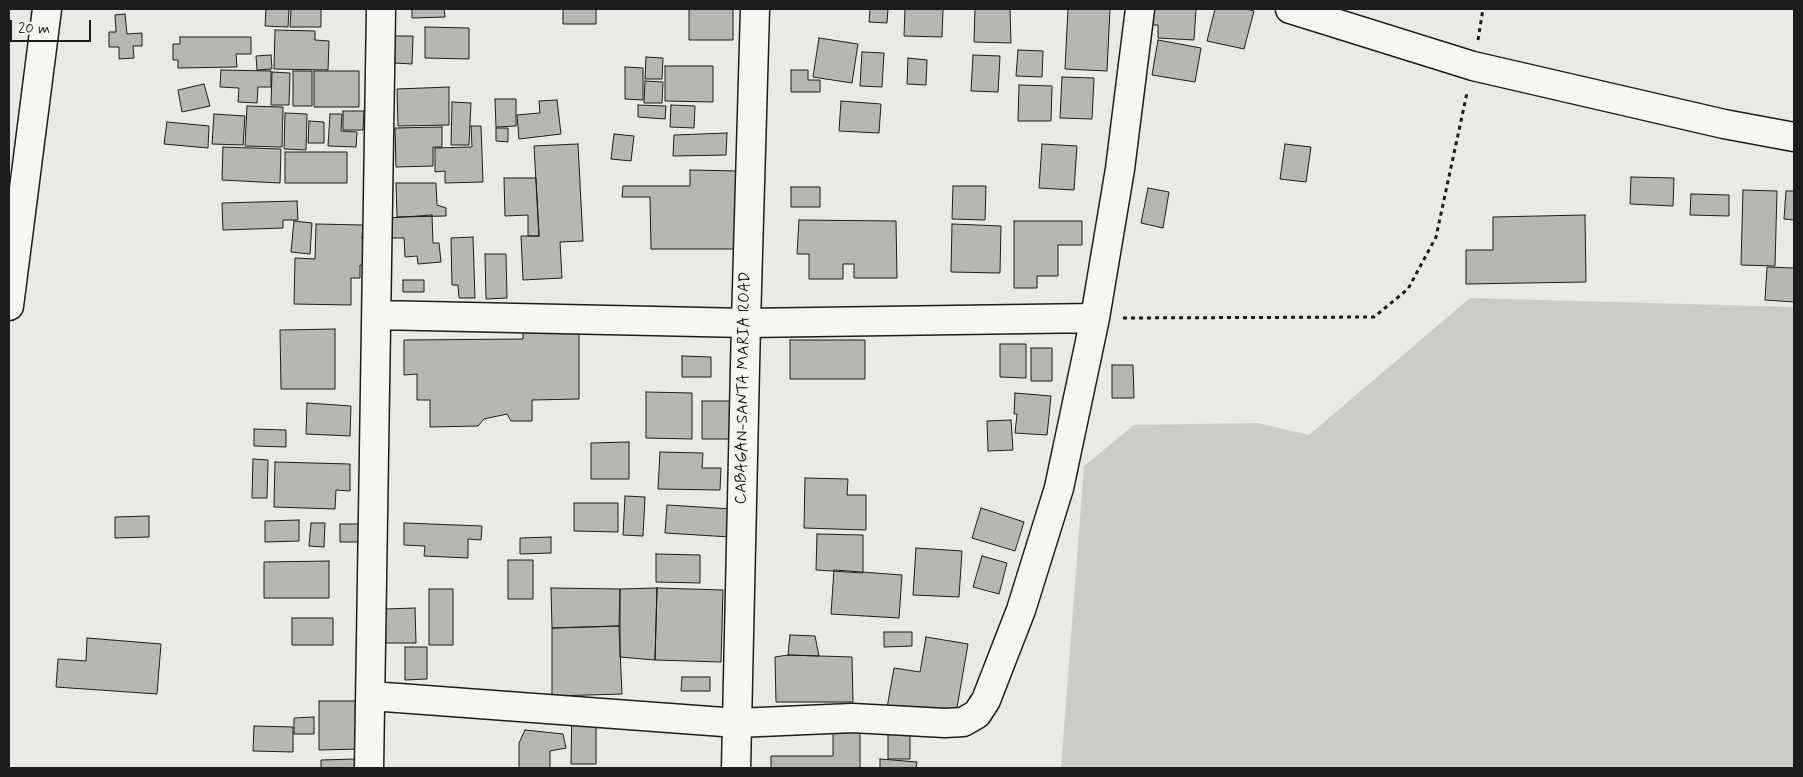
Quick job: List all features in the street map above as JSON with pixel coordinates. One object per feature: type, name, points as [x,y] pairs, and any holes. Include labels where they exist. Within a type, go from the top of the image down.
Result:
[{"type":"street","points":[[9,306],[47,9]]},
{"type":"street","points":[[369,768],[381,9]]},
{"type":"street","name":"CABAGAN-SANTA MARIA ROAD","points":[[736,768],[755,9]]},
{"type":"street","points":[[371,696],[737,722],[852,718],[945,723],[963,722],[976,714],[986,700],[1021,610],[1060,488],[1095,318],[1120,169],[1140,9]]},
{"type":"street","points":[[1290,9],[1473,66],[1724,124],[1794,138]]},
{"type":"street","points":[[377,315],[746,323],[1095,318]]},
{"type":"path","points":[[1095,318],[1374,317],[1408,289],[1436,237],[1473,66],[1483,9]]},
{"type":"shaded area","points":[[1470,298],[1794,307],[1794,768],[1061,768],[1084,466],[1134,425],[1258,423],[1309,435]]},
{"type":"building","points":[[266,9],[289,9],[288,27],[265,26]]},
{"type":"building","points":[[291,9],[321,9],[321,27],[290,27]]},
{"type":"building","points":[[412,9],[444,9],[445,17],[412,18]]},
{"type":"building","points":[[563,9],[596,9],[596,24],[563,24]]},
{"type":"building","points":[[689,9],[733,9],[733,40],[689,40]]},
{"type":"building","points":[[870,9],[888,9],[887,23],[869,22]]},
{"type":"building","points":[[905,9],[943,9],[942,37],[904,36]]},
{"type":"building","points":[[975,9],[1010,9],[1011,43],[974,42]]},
{"type":"building","points":[[1068,9],[1110,9],[1107,71],[1065,69]]},
{"type":"building","points":[[1150,9],[1196,9],[1194,40],[1158,38],[1158,25],[1149,25]]},
{"type":"building","points":[[1215,9],[1246,9],[1254,11],[1244,49],[1207,41]]},
{"type":"building","points":[[125,14],[127,34],[142,33],[142,46],[133,46],[134,58],[119,59],[119,47],[109,47],[109,32],[116,32],[115,15]]},
{"type":"building","points":[[425,27],[469,28],[469,59],[425,58]]},
{"type":"building","points":[[275,30],[315,31],[315,40],[329,41],[328,70],[274,69]]},
{"type":"building","points":[[395,36],[413,36],[412,64],[394,63]]},
{"type":"building","points":[[180,37],[251,37],[251,54],[236,54],[237,67],[178,68],[178,60],[173,60],[173,44],[180,44]]},
{"type":"building","points":[[819,38],[858,44],[852,83],[813,77]]},
{"type":"building","points":[[1158,40],[1201,48],[1195,82],[1152,75]]},
{"type":"building","points":[[1018,50],[1043,51],[1042,77],[1016,76]]},
{"type":"building","points":[[862,52],[884,53],[882,87],[860,86]]},
{"type":"building","points":[[271,55],[272,69],[257,70],[256,56]]},
{"type":"building","points":[[973,55],[1000,56],[998,92],[971,91]]},
{"type":"building","points":[[646,57],[663,58],[662,79],[645,79]]},
{"type":"building","points":[[908,58],[927,60],[926,85],[907,84]]},
{"type":"building","points":[[665,66],[713,66],[713,102],[665,101]]},
{"type":"building","points":[[625,67],[643,68],[643,100],[625,99]]},
{"type":"building","points":[[221,70],[271,71],[271,87],[258,87],[257,103],[238,102],[239,88],[220,87]]},
{"type":"building","points":[[791,70],[808,70],[808,80],[820,80],[820,92],[791,92]]},
{"type":"building","points":[[293,71],[312,71],[312,106],[293,106]]},
{"type":"building","points":[[314,71],[359,71],[359,107],[314,107]]},
{"type":"building","points":[[272,72],[290,73],[289,105],[271,105]]},
{"type":"building","points":[[1062,77],[1094,78],[1092,119],[1060,118]]},
{"type":"building","points":[[645,81],[663,82],[662,103],[644,103]]},
{"type":"building","points":[[204,84],[210,106],[182,112],[178,90]]},
{"type":"building","points":[[1019,85],[1052,86],[1051,121],[1018,121]]},
{"type":"building","points":[[449,87],[449,125],[398,126],[397,89]]},
{"type":"building","points":[[495,99],[516,99],[516,126],[496,127]]},
{"type":"building","points":[[557,100],[561,134],[519,139],[517,115],[540,113],[539,101]]},
{"type":"building","points":[[841,101],[881,104],[879,133],[839,131]]},
{"type":"building","points":[[452,102],[471,103],[469,145],[451,145]]},
{"type":"building","points":[[638,105],[666,106],[665,119],[638,117]]},
{"type":"building","points":[[671,105],[695,106],[694,128],[670,127]]},
{"type":"building","points":[[247,106],[283,107],[282,147],[245,146]]},
{"type":"building","points":[[343,111],[364,111],[363,130],[343,130]]},
{"type":"building","points":[[285,113],[307,114],[306,150],[284,149]]},
{"type":"building","points":[[214,114],[245,116],[243,145],[212,144]]},
{"type":"building","points":[[330,114],[342,114],[341,131],[357,132],[356,147],[328,146]]},
{"type":"building","points":[[309,121],[324,122],[324,143],[308,143]]},
{"type":"building","points":[[167,122],[209,126],[208,148],[164,144]]},
{"type":"building","points":[[471,126],[481,126],[483,182],[445,183],[445,171],[435,172],[435,148],[472,147]]},
{"type":"building","points":[[442,127],[442,147],[433,147],[433,166],[396,167],[395,128]]},
{"type":"building","points":[[496,128],[508,128],[508,142],[496,141]]},
{"type":"building","points":[[727,133],[726,155],[673,156],[674,135]]},
{"type":"building","points":[[614,134],[634,136],[631,161],[611,159]]},
{"type":"building","points":[[578,144],[583,241],[560,242],[562,278],[523,280],[521,236],[539,236],[534,146]]},
{"type":"building","points":[[1042,144],[1077,146],[1074,190],[1039,188]]},
{"type":"building","points":[[1285,144],[1311,147],[1306,182],[1280,179]]},
{"type":"building","points":[[223,147],[281,149],[280,183],[222,180]]},
{"type":"building","points":[[285,152],[347,152],[347,183],[285,183]]},
{"type":"building","points":[[690,170],[738,171],[738,249],[651,249],[650,197],[622,197],[623,186],[690,186]]},
{"type":"building","points":[[1631,177],[1674,178],[1673,206],[1630,204]]},
{"type":"building","points":[[504,178],[536,178],[539,236],[528,236],[528,215],[505,216]]},
{"type":"building","points":[[396,183],[436,183],[437,205],[446,208],[446,216],[397,217]]},
{"type":"building","points":[[953,186],[986,186],[985,220],[952,219]]},
{"type":"building","points":[[791,187],[820,187],[820,207],[791,207]]},
{"type":"building","points":[[1148,188],[1169,192],[1163,228],[1141,223]]},
{"type":"building","points":[[1743,190],[1777,191],[1775,266],[1741,265]]},
{"type":"building","points":[[1786,191],[1794,191],[1794,220],[1784,219]]},
{"type":"building","points":[[1691,194],[1729,195],[1729,216],[1690,215]]},
{"type":"building","points":[[297,201],[298,220],[283,220],[283,228],[223,230],[222,203]]},
{"type":"building","points":[[432,215],[433,243],[439,243],[441,262],[418,264],[417,256],[405,257],[404,238],[390,238],[389,218]]},
{"type":"building","points":[[1585,215],[1586,282],[1466,284],[1466,250],[1493,250],[1493,217]]},
{"type":"building","points":[[799,220],[896,221],[897,278],[854,278],[854,264],[843,264],[843,279],[809,279],[809,254],[797,254]]},
{"type":"building","points":[[294,221],[312,223],[310,254],[291,252]]},
{"type":"building","points":[[1014,221],[1082,221],[1082,245],[1058,245],[1058,276],[1037,276],[1037,288],[1014,288]]},
{"type":"building","points":[[316,224],[363,225],[362,239],[373,244],[373,266],[360,265],[360,278],[351,278],[351,305],[294,304],[295,258],[315,259]]},
{"type":"building","points":[[952,224],[1001,226],[1000,273],[951,272]]},
{"type":"building","points":[[473,237],[475,298],[459,298],[458,285],[452,285],[451,238]]},
{"type":"building","points":[[485,254],[506,254],[507,298],[486,299]]},
{"type":"building","points":[[1767,267],[1794,268],[1794,302],[1765,300]]},
{"type":"building","points":[[403,280],[424,280],[424,292],[403,292]]},
{"type":"building","points":[[579,328],[579,399],[532,400],[532,421],[511,421],[507,414],[484,419],[478,426],[430,427],[430,400],[417,400],[417,374],[404,375],[404,340],[523,339],[523,329]]},
{"type":"building","points":[[335,329],[335,389],[281,389],[280,330]]},
{"type":"building","points":[[790,340],[865,340],[865,379],[790,379]]},
{"type":"building","points":[[1000,344],[1026,344],[1026,378],[1000,377]]},
{"type":"building","points":[[1031,348],[1052,348],[1052,381],[1031,381]]},
{"type":"building","points":[[682,356],[711,357],[711,377],[682,377]]},
{"type":"building","points":[[1112,365],[1133,365],[1134,398],[1112,398]]},
{"type":"building","points":[[646,392],[692,393],[692,439],[646,438]]},
{"type":"building","points":[[1015,393],[1051,396],[1047,435],[1015,433],[1017,414],[1014,414]]},
{"type":"building","points":[[702,401],[740,401],[740,439],[702,439]]},
{"type":"building","points":[[307,403],[351,406],[350,436],[306,434]]},
{"type":"building","points":[[1011,420],[1013,450],[988,451],[987,421]]},
{"type":"building","points":[[254,429],[286,430],[286,447],[254,446]]},
{"type":"building","points":[[629,442],[629,479],[591,479],[591,443]]},
{"type":"building","points":[[660,452],[703,453],[702,468],[721,468],[720,490],[658,489]]},
{"type":"building","points":[[253,459],[268,460],[267,498],[252,498]]},
{"type":"building","points":[[275,462],[350,464],[350,491],[336,490],[335,509],[274,507]]},
{"type":"building","points":[[805,478],[848,479],[847,495],[866,495],[866,530],[804,528]]},
{"type":"building","points":[[625,496],[645,497],[643,536],[623,535]]},
{"type":"building","points":[[574,503],[618,503],[618,532],[574,531]]},
{"type":"building","points":[[667,505],[732,509],[730,537],[665,533]]},
{"type":"building","points":[[981,508],[1024,522],[1015,551],[972,538]]},
{"type":"building","points":[[149,516],[149,537],[115,538],[115,517]]},
{"type":"building","points":[[299,520],[299,541],[265,542],[265,521]]},
{"type":"building","points":[[311,523],[325,523],[324,547],[309,546]]},
{"type":"building","points":[[404,523],[482,526],[481,540],[468,539],[468,558],[424,556],[425,546],[404,545]]},
{"type":"building","points":[[340,524],[358,524],[359,542],[340,542]]},
{"type":"building","points":[[817,534],[863,535],[863,573],[816,570]]},
{"type":"building","points":[[551,537],[551,553],[520,554],[520,538]]},
{"type":"building","points":[[916,548],[962,551],[959,597],[913,595]]},
{"type":"building","points":[[656,554],[700,555],[700,583],[656,582]]},
{"type":"building","points":[[982,556],[1007,563],[999,594],[973,587]]},
{"type":"building","points":[[508,560],[533,560],[533,599],[508,599]]},
{"type":"building","points":[[329,561],[329,598],[264,598],[264,562]]},
{"type":"building","points":[[834,570],[902,575],[899,618],[831,614]]},
{"type":"building","points":[[551,588],[620,589],[619,626],[552,628]]},
{"type":"building","points":[[657,588],[655,660],[620,657],[620,589]]},
{"type":"building","points":[[657,588],[723,590],[721,662],[655,660]]},
{"type":"building","points":[[429,589],[453,589],[453,645],[429,645]]},
{"type":"building","points":[[415,608],[416,643],[385,643],[385,609]]},
{"type":"building","points":[[292,618],[333,618],[333,645],[292,645]]},
{"type":"building","points":[[619,626],[622,694],[552,696],[552,628]]},
{"type":"building","points":[[884,632],[912,632],[912,646],[884,647]]},
{"type":"building","points":[[790,635],[815,636],[819,656],[788,655]]},
{"type":"building","points":[[926,637],[968,644],[955,719],[887,708],[894,668],[920,672]]},
{"type":"building","points":[[87,638],[161,644],[157,694],[56,687],[58,659],[86,661]]},
{"type":"building","points":[[405,647],[427,647],[427,679],[405,680]]},
{"type":"building","points":[[788,655],[852,657],[853,702],[776,702],[775,657]]},
{"type":"building","points":[[682,677],[710,677],[710,691],[681,691]]},
{"type":"building","points":[[319,701],[360,701],[360,749],[319,750]]},
{"type":"building","points":[[572,707],[596,708],[596,764],[571,764]]},
{"type":"building","points":[[314,717],[314,734],[294,734],[294,718]]},
{"type":"building","points":[[833,721],[860,721],[860,768],[771,768],[771,756],[833,756]]},
{"type":"building","points":[[254,726],[293,727],[293,752],[253,751]]},
{"type":"building","points":[[888,726],[910,726],[910,759],[888,759]]},
{"type":"building","points":[[525,730],[563,734],[566,748],[550,751],[550,768],[519,768],[519,743]]},
{"type":"building","points":[[356,759],[368,768],[321,768],[321,760]]},
{"type":"building","points":[[880,759],[917,762],[916,768],[880,768]]}]
